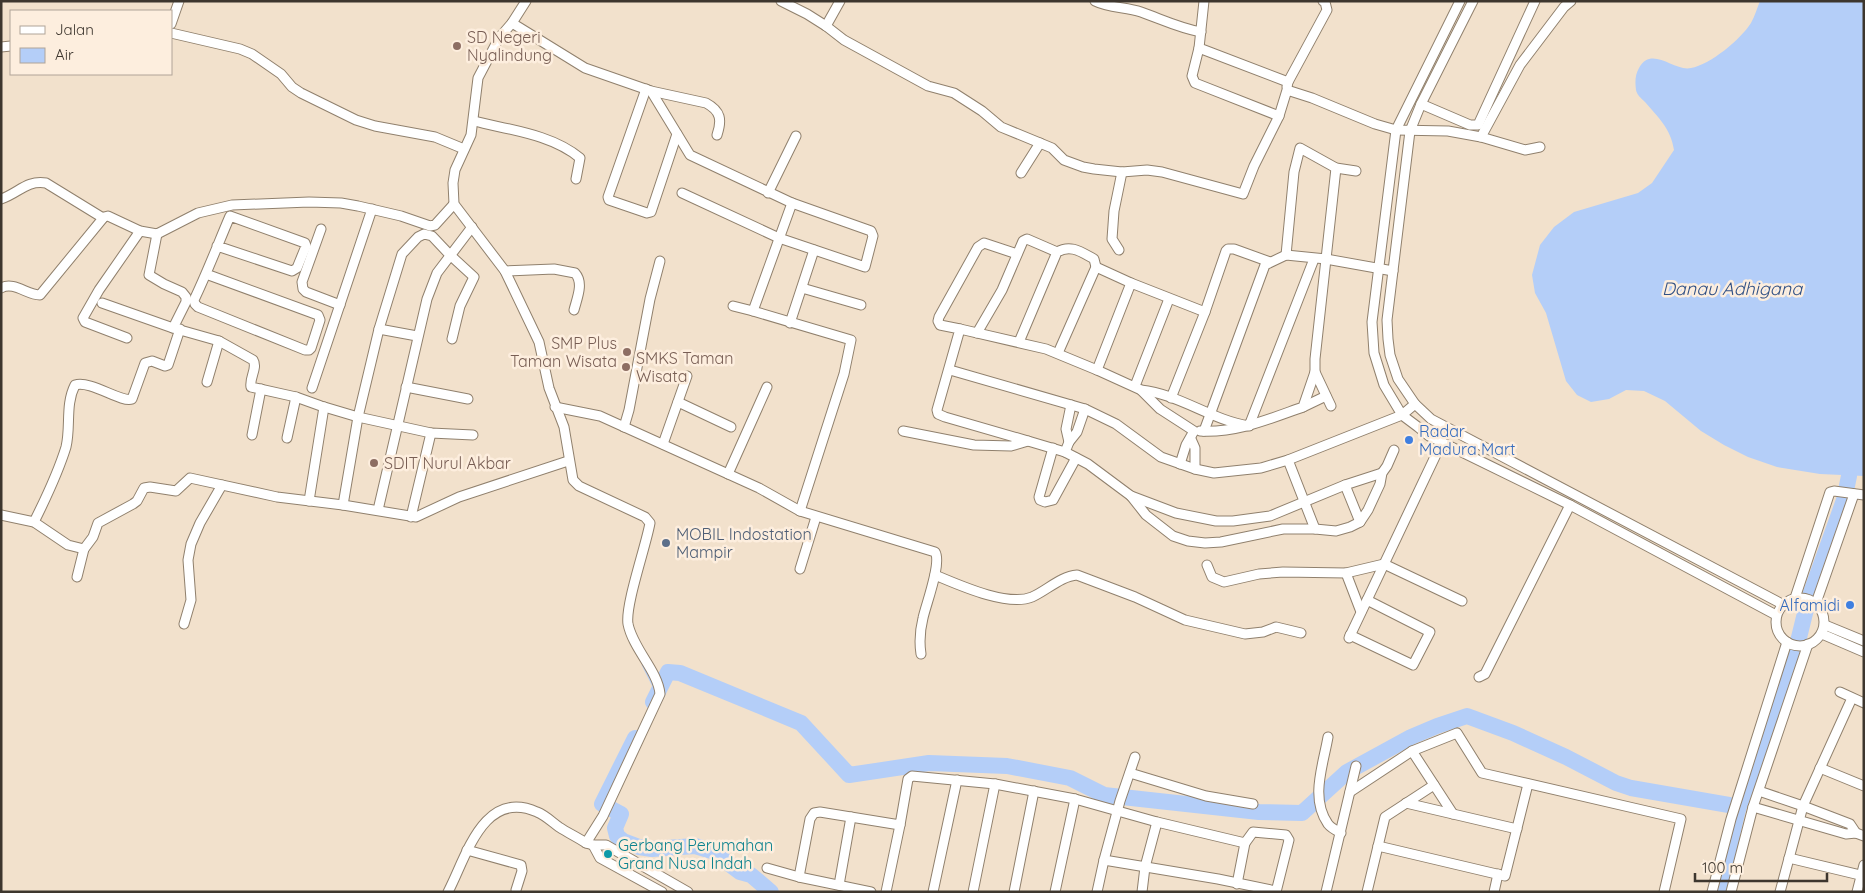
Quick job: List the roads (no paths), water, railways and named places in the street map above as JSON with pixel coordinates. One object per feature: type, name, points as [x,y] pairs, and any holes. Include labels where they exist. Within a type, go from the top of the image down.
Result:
[{"type":"street","points":[[172,21],[179,1]]},
{"type":"street","points":[[526,1],[512,23],[499,38],[478,78],[471,135],[454,176],[454,204],[504,272],[539,342],[556,407],[564,427],[568,461],[573,480],[579,486],[645,517],[650,523],[629,606],[628,623],[633,638],[660,689],[660,696],[589,844]]},
{"type":"street","points":[[781,1],[826,26],[844,40],[928,86],[954,93],[982,111],[1001,127],[1052,148],[1064,160],[1083,167],[1122,172],[1147,170],[1162,172],[1243,194],[1254,166],[1279,116],[1288,86],[1327,10],[1323,1]]},
{"type":"street","points":[[826,26],[840,1]]},
{"type":"street","points":[[1095,1],[1103,5],[1141,12],[1177,26],[1201,32]]},
{"type":"street","points":[[1204,1],[1199,48],[1192,76],[1195,83],[1279,116]]},
{"type":"street","points":[[1460,1],[1396,130],[1372,322],[1374,353],[1384,385],[1402,415],[1429,436],[1570,505],[1776,615]]},
{"type":"street","points":[[1473,1],[1421,104],[1410,131],[1387,320],[1390,355],[1398,379],[1415,404],[1431,419],[1782,604]]},
{"type":"street","points":[[1421,104],[1470,126],[1478,125],[1534,1]]},
{"type":"street","points":[[1481,137],[1520,65],[1564,7],[1571,1]]},
{"type":"street","points":[[512,23],[585,68],[648,90],[712,106],[718,112],[721,119],[718,135]]},
{"type":"street","points":[[172,33],[252,54],[281,74],[292,87],[301,93],[356,120],[375,126],[435,137],[464,149]]},
{"type":"street","points":[[1199,48],[1375,124],[1396,130],[1448,131],[1481,137],[1525,150],[1540,148]]},
{"type":"street","points":[[648,90],[608,197],[609,200],[650,213],[677,134]]},
{"type":"street","points":[[648,90],[690,155],[768,193],[873,233],[865,267],[778,238],[682,193]]},
{"type":"street","points":[[474,121],[534,135],[559,144],[580,158],[576,179]]},
{"type":"street","points":[[768,193],[796,136]]},
{"type":"street","points":[[1022,173],[1040,142]]},
{"type":"street","points":[[1286,255],[1294,172],[1300,148],[1336,168],[1356,171]]},
{"type":"street","points":[[1303,407],[1316,372],[1317,333],[1336,168]]},
{"type":"street","points":[[1119,250],[1112,239],[1114,211],[1122,172]]},
{"type":"street","points":[[1,199],[36,181],[46,183],[103,218]]},
{"type":"street","points":[[1,288],[8,285],[40,295],[103,218],[108,216],[140,231],[157,234],[198,213],[232,205],[309,202],[341,203],[372,209],[430,226],[435,225],[454,204]]},
{"type":"street","points":[[753,311],[792,203]]},
{"type":"street","points":[[206,274],[318,315],[320,320],[311,348],[304,350],[198,307],[195,304],[194,300],[230,216],[232,205]]},
{"type":"street","points":[[312,388],[372,209]]},
{"type":"street","points":[[217,246],[292,271],[298,268],[306,246],[303,242],[230,216]]},
{"type":"street","points":[[378,510],[427,299],[437,273],[472,227]]},
{"type":"street","points":[[321,229],[302,282],[302,289],[340,304]]},
{"type":"street","points":[[127,338],[85,322],[83,318],[98,290],[140,231]]},
{"type":"street","points":[[34,522],[52,486],[66,446],[69,405],[75,385],[81,384],[111,393],[126,400],[132,399],[145,363],[152,361],[165,366],[168,365],[176,328],[186,302],[185,294],[149,275],[157,234]]},
{"type":"street","points":[[343,505],[358,416],[379,329],[402,254],[418,237],[424,234],[432,236],[474,277],[460,306],[452,339]]},
{"type":"street","points":[[977,333],[998,299],[1021,243],[1027,239],[1057,252]]},
{"type":"street","points":[[1017,254],[984,243],[978,247],[938,321],[940,325],[1019,342],[1058,353],[1138,388],[1155,392],[1234,424],[1249,426]]},
{"type":"street","points":[[1019,342],[1057,252],[1063,248],[1072,248],[1094,259],[1096,267],[1058,353]]},
{"type":"street","points":[[1171,398],[1228,249],[1234,248],[1270,262]]},
{"type":"street","points":[[790,323],[814,250]]},
{"type":"street","points":[[1204,431],[1263,269],[1270,262],[1286,255],[1326,259],[1393,271]]},
{"type":"street","points":[[1249,426],[1314,259]]},
{"type":"street","points":[[624,427],[629,410],[650,299],[660,261]]},
{"type":"street","points":[[1096,267],[1205,312]]},
{"type":"street","points":[[504,272],[554,269],[575,273],[580,280],[574,310]]},
{"type":"street","points":[[1097,370],[1131,283]]},
{"type":"street","points":[[802,288],[861,305]]},
{"type":"street","points":[[1138,388],[1169,298]]},
{"type":"street","points":[[102,303],[219,341],[255,361],[256,365],[250,386],[296,397],[358,416],[431,433],[473,436]]},
{"type":"street","points":[[733,306],[851,340],[844,374],[800,511]]},
{"type":"street","points":[[379,329],[418,336]]},
{"type":"street","points":[[960,329],[950,370],[937,410],[938,414],[1065,452],[1088,464],[1131,496],[1146,515],[1173,536],[1188,541],[1221,542],[1283,529],[1336,531],[1350,527],[1360,522],[1375,497],[1382,472],[1389,463],[1394,450]]},
{"type":"street","points":[[207,382],[219,341]]},
{"type":"street","points":[[950,370],[1085,409],[1116,424],[1161,457],[1195,469],[1214,472],[1234,472],[1261,468],[1288,460],[1402,415],[1415,404]]},
{"type":"street","points":[[1316,372],[1331,406]]},
{"type":"street","points":[[663,444],[687,376]]},
{"type":"street","points":[[406,387],[468,399]]},
{"type":"street","points":[[728,474],[766,387]]},
{"type":"street","points":[[1138,388],[1193,435],[1195,469]]},
{"type":"street","points":[[252,435],[261,389]]},
{"type":"street","points":[[1180,464],[1186,446],[1193,435],[1204,431],[1217,432],[1249,426],[1303,407],[1326,396]]},
{"type":"street","points":[[286,438],[296,397]]},
{"type":"street","points":[[678,402],[731,427]]},
{"type":"street","points":[[1069,442],[1066,429],[1071,405]]},
{"type":"street","points":[[309,501],[324,406]]},
{"type":"street","points":[[556,407],[600,416],[759,488],[800,511],[935,552],[938,557],[922,619],[919,641],[921,654]]},
{"type":"street","points":[[1065,452],[1069,442],[1077,432],[1085,409]]},
{"type":"street","points":[[903,430],[974,446],[1010,446],[1028,441]]},
{"type":"street","points":[[411,517],[431,433]]},
{"type":"street","points":[[1367,600],[1430,632],[1413,665],[1350,637],[1361,612],[1442,442]]},
{"type":"street","points":[[1053,448],[1039,497],[1040,500],[1048,502],[1053,500],[1076,458]]},
{"type":"street","points":[[1288,460],[1315,529]]},
{"type":"street","points":[[77,577],[84,549],[93,537],[98,523],[137,501],[144,488],[150,487],[176,491],[190,478],[277,497],[378,510],[411,517],[419,516],[459,497],[568,461]]},
{"type":"street","points":[[1131,496],[1176,513],[1216,521],[1233,521],[1270,516],[1382,472]]},
{"type":"street","points":[[184,624],[191,600],[188,560],[191,544],[200,522],[222,485]]},
{"type":"street","points":[[1345,485],[1360,522]]},
{"type":"street","points":[[1796,598],[1830,492],[1856,494],[1814,602]]},
{"type":"street","points":[[1479,677],[1485,674],[1570,505]]},
{"type":"street","points":[[1,515],[34,522],[68,545],[84,549]]},
{"type":"street","points":[[800,569],[816,517]]},
{"type":"street","points":[[1672,560],[1677,548]]},
{"type":"street","points":[[1207,565],[1212,577],[1224,582],[1259,574],[1283,572],[1346,573],[1384,564],[1462,601]]},
{"type":"street","points":[[1346,573],[1361,612]]},
{"type":"street","points":[[934,575],[977,592],[1021,600],[1046,590],[1068,577],[1077,575],[1135,597],[1185,620],[1245,634],[1263,632],[1276,627],[1301,633]]},
{"type":"street","points":[[1731,892],[1753,807],[1805,658],[1806,645],[1823,629],[1823,614],[1814,602],[1796,598],[1782,604],[1776,615],[1775,627],[1780,637],[1790,644],[1806,645]]},
{"type":"street","points":[[1823,629],[1864,641]]},
{"type":"street","points":[[1823,629],[1864,652]]},
{"type":"street","points":[[1712,892],[1737,799],[1790,644]]},
{"type":"street","points":[[1840,692],[1864,703]]},
{"type":"street","points":[[1780,892],[1803,806],[1852,698]]},
{"type":"street","points":[[1350,792],[1412,751],[1457,733],[1482,773],[1681,819],[1664,892]]},
{"type":"street","points":[[1328,737],[1319,798],[1329,826],[1341,833]]},
{"type":"street","points":[[1412,751],[1453,814]]},
{"type":"street","points":[[1097,892],[1120,801],[1135,757]]},
{"type":"street","points":[[1820,768],[1863,783]]},
{"type":"street","points":[[1326,892],[1355,770]]},
{"type":"street","points":[[1130,774],[1206,796],[1253,804]]},
{"type":"street","points":[[886,892],[910,777],[995,784],[1075,799],[1120,801],[1157,822],[1245,843]]},
{"type":"street","points":[[933,892],[957,780]]},
{"type":"street","points":[[973,892],[995,784]]},
{"type":"street","points":[[1378,846],[1505,876],[1528,784]]},
{"type":"street","points":[[1367,892],[1385,817],[1434,785]]},
{"type":"street","points":[[1014,892],[1034,791]]},
{"type":"street","points":[[1759,791],[1850,824],[1860,835]]},
{"type":"street","points":[[1054,892],[1075,799]]},
{"type":"street","points":[[1406,803],[1517,829]]},
{"type":"street","points":[[1753,807],[1846,834],[1860,835]]},
{"type":"street","points":[[448,892],[467,850],[488,818],[500,810],[524,808],[537,812],[589,844],[600,858],[662,892]]},
{"type":"street","points":[[799,877],[811,816],[816,812],[900,825]]},
{"type":"street","points":[[839,885],[851,817]]},
{"type":"street","points":[[1142,892],[1145,867],[1157,822]]},
{"type":"street","points":[[1104,860],[1276,892],[1290,840],[1289,837],[1286,835],[1253,832],[1245,843],[1237,884]]},
{"type":"street","points":[[589,844],[606,845],[688,892]]},
{"type":"street","points":[[467,850],[521,865],[522,871],[516,890]]},
{"type":"street","points":[[1788,858],[1862,875]]},
{"type":"street","points":[[1858,892],[1864,865]]},
{"type":"street","points":[[767,868],[799,877],[871,892]]},
{"type":"street","points":[[1494,892],[1498,874]]},
{"type":"water","name":"Danau Adhigana","points":[[1760,1],[1864,1],[1864,476],[1820,474],[1777,467],[1748,457],[1701,431],[1665,401],[1644,391],[1626,390],[1609,399],[1591,402],[1577,395],[1566,381],[1546,313],[1535,293],[1532,275],[1540,245],[1554,227],[1574,212],[1638,193],[1652,183],[1674,150],[1670,136],[1663,124],[1637,92],[1635,84],[1639,68],[1650,59],[1657,59],[1684,68],[1699,66],[1707,62],[1733,43],[1746,29]]},
{"type":"waterway","points":[[1719,892],[1738,809],[1792,666],[1808,601],[1844,500],[1849,476]]},
{"type":"waterway","points":[[643,665],[654,687]]},
{"type":"waterway","points":[[653,702],[668,672],[680,673],[801,723],[849,775],[929,763],[1007,766],[1070,778],[1104,795],[1259,812],[1302,813],[1347,772],[1411,737],[1467,716],[1513,733],[1566,757],[1616,783],[1631,788],[1729,805],[1738,809]]},
{"type":"waterway","points":[[635,738],[602,804],[621,814],[615,828],[617,836],[623,841],[639,847],[652,849],[695,846],[712,851],[740,872],[751,875],[771,892]]},
{"type":"place","name":"SD Negeri Nyalindung","points":[[457,46]]},
{"type":"place","name":"SMP Plus Taman Wisata","points":[[627,352]]},
{"type":"place","name":"SMKS Taman Wisata","points":[[626,367]]},
{"type":"place","name":"Radar Madura Mart","points":[[1409,440]]},
{"type":"place","name":"SDIT Nurul Akbar","points":[[374,463]]},
{"type":"place","name":"MOBIL Indostation Mampir","points":[[666,543]]},
{"type":"place","name":"Alfamidi","points":[[1850,605]]},
{"type":"place","name":"Gerbang Perumahan Grand Nusa Indah","points":[[608,854]]}]
